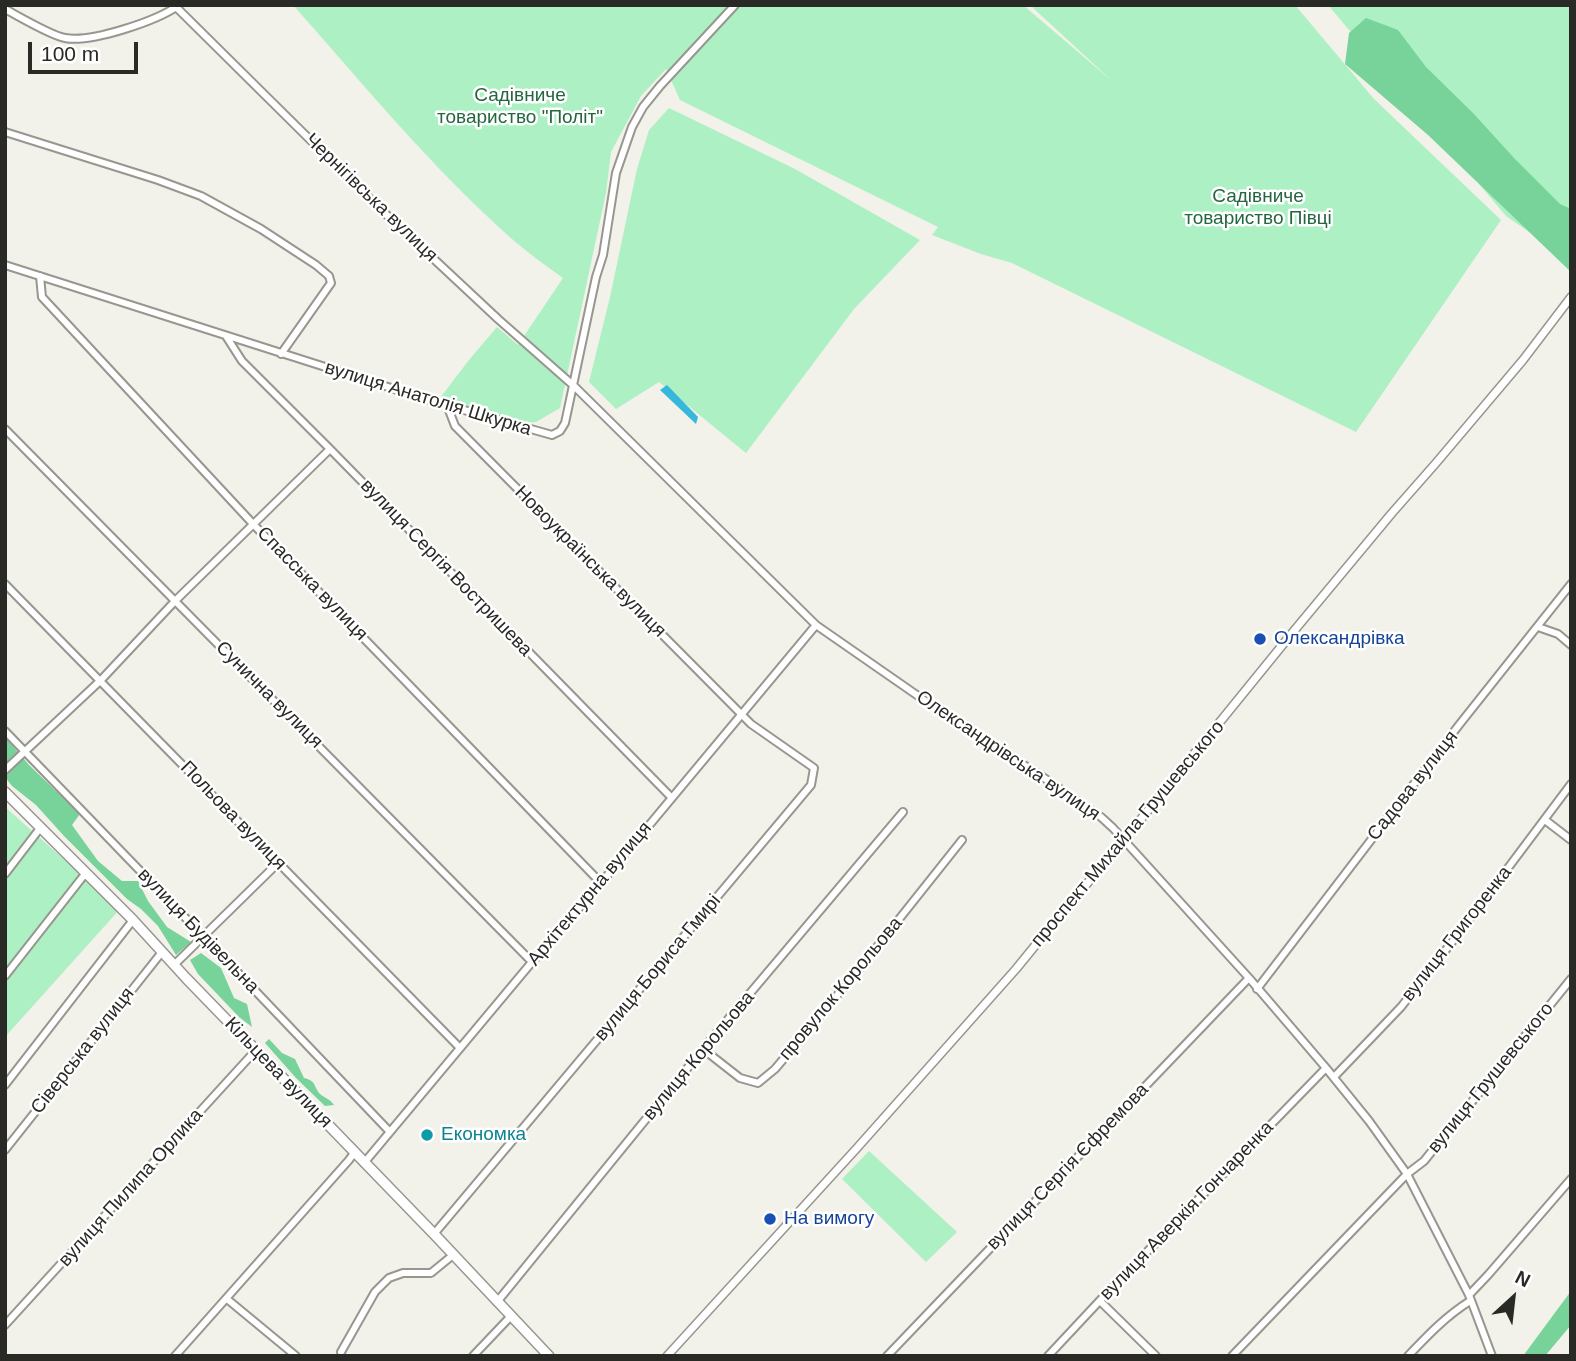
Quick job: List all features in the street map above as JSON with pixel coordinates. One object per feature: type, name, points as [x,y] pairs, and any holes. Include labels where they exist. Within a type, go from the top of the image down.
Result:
[{"type":"main road","name":"Кільцева вулиця","points":[[5,792],[133,920],[549,1356]]},
{"type":"street","name":"вулиця Анатолія Шкурка","points":[[5,265],[281,354],[552,435],[560,431],[565,424],[603,255],[616,173],[632,127],[643,107],[735,5]]},
{"type":"street","name":"Чернігівська вулиця","points":[[176,6],[375,204],[574,386]]},
{"type":"street","points":[[5,9],[63,38],[85,39],[149,22],[176,6]]},
{"type":"street","points":[[5,132],[185,189],[261,229],[316,265],[329,276],[331,283],[281,354]]},
{"type":"street","name":"Спасська вулиця","points":[[40,276],[42,297],[254,525],[601,883]]},
{"type":"street","name":"проспект Михайла Грушевського","points":[[667,1356],[1016,970],[1318,602],[1515,370],[1571,297]]},
{"type":"street","name":"вулиця Сергія Востришева","points":[[226,336],[242,361],[671,797]]},
{"type":"street","name":"Олександрівська вулиця","points":[[574,386],[817,625],[970,732],[1101,817],[1124,840],[1334,1077],[1407,1174],[1469,1298],[1492,1356]]},
{"type":"street","name":"Новоукраїнська вулиця","points":[[447,405],[455,426],[741,713]]},
{"type":"street","name":"Сунична вулиця","points":[[5,429],[532,962]]},
{"type":"street","points":[[5,770],[101,680],[176,600],[330,449]]},
{"type":"street","name":"Польова вулиця","points":[[5,584],[460,1048]]},
{"type":"street","name":"Садова вулиця","points":[[1257,989],[1459,725],[1571,584]]},
{"type":"street","name":"Архітектурна вулиця","points":[[364,1163],[817,625]]},
{"type":"street","points":[[1538,627],[1558,634],[1571,645]]},
{"type":"street","name":"вулиця Бориса Гмирі","points":[[434,1234],[811,785],[814,768],[751,724],[741,713]]},
{"type":"street","name":"вулиця Будівельна","points":[[5,732],[390,1132]]},
{"type":"street","name":"вулиця Григоренка","points":[[1334,1077],[1401,1007],[1571,784]]},
{"type":"street","name":"вулиця Корольова","points":[[497,1302],[903,812]]},
{"type":"street","points":[[1545,820],[1571,840]]},
{"type":"street","points":[[5,874],[41,827]]},
{"type":"street","name":"провулок Корольова","points":[[704,1049],[740,1078],[758,1083],[763,1079],[775,1069],[861,967],[962,840]]},
{"type":"street","points":[[174,965],[278,863]]},
{"type":"street","points":[[5,976],[85,873]]},
{"type":"street","points":[[5,1085],[133,920]]},
{"type":"street","name":"Сіверська вулиця","points":[[5,1150],[162,951]]},
{"type":"street","name":"вулиця Сергія Єфремова","points":[[887,1356],[1249,978]]},
{"type":"street","name":"вулиця Грушевського","points":[[1233,1356],[1407,1174],[1424,1161],[1571,979]]},
{"type":"street","name":"вулиця Пилипа Орлика","points":[[5,1325],[256,1050]]},
{"type":"street","name":"вулиця Аверкія Гончаренка","points":[[1048,1356],[1326,1068]]},
{"type":"street","points":[[176,1356],[354,1153]]},
{"type":"street","points":[[1408,1356],[1469,1298],[1571,1179]]},
{"type":"street","points":[[341,1352],[375,1292],[389,1278],[403,1273],[431,1273],[453,1255]]},
{"type":"street","points":[[226,1299],[296,1356]]},
{"type":"street","points":[[1100,1301],[1156,1356]]},
{"type":"street","points":[[473,1356],[511,1316]]},
{"type":"green space","name":"Садівниче товариство Півці","points":[[293,5],[1023,5],[1112,81],[1030,5],[1295,5],[1374,99],[1501,220],[1356,432],[1012,263],[932,235],[938,227],[680,100],[666,69],[641,96],[611,152],[606,193],[560,408],[536,422],[521,423],[440,398],[497,327],[518,345],[563,278],[512,239],[454,184]]},
{"type":"green space","points":[[1328,5],[1571,5],[1571,261],[1506,216]]},
{"type":"green space","points":[[1366,18],[1398,30],[1426,67],[1560,204],[1571,209],[1571,272],[1428,135],[1345,64],[1349,33]]},
{"type":"green space","points":[[669,108],[795,169],[920,240],[854,309],[746,453],[659,382],[616,409],[589,382],[637,169],[649,130]]},
{"type":"green space","points":[[5,737],[29,765],[80,814],[72,825],[98,861],[122,881],[138,881],[148,901],[167,927],[191,942],[176,955],[158,926],[127,899],[36,805],[12,786],[5,777]]},
{"type":"green space","points":[[5,807],[120,909],[5,1037]]},
{"type":"green space","points":[[201,953],[221,968],[234,998],[247,1004],[252,1027],[198,974],[190,960]]},
{"type":"green space","points":[[269,1039],[282,1053],[295,1059],[304,1078],[313,1082],[320,1094],[334,1105],[325,1106],[296,1078],[265,1043]]},
{"type":"green space","points":[[869,1151],[957,1232],[926,1262],[842,1179]]},
{"type":"green space","points":[[1571,1291],[1571,1325],[1545,1356],[1523,1356]]},
{"type":"water","points":[[667,385],[698,417],[696,424],[660,390]]},
{"type":"place","name":"Олександрівка","points":[[1260,639]]},
{"type":"place","name":"Економка","points":[[427,1135]]},
{"type":"place","name":"На вимогу","points":[[770,1219]]},
{"type":"park label","name":"Садівниче товариство \"Політ\"","points":[[520,107]]}]
